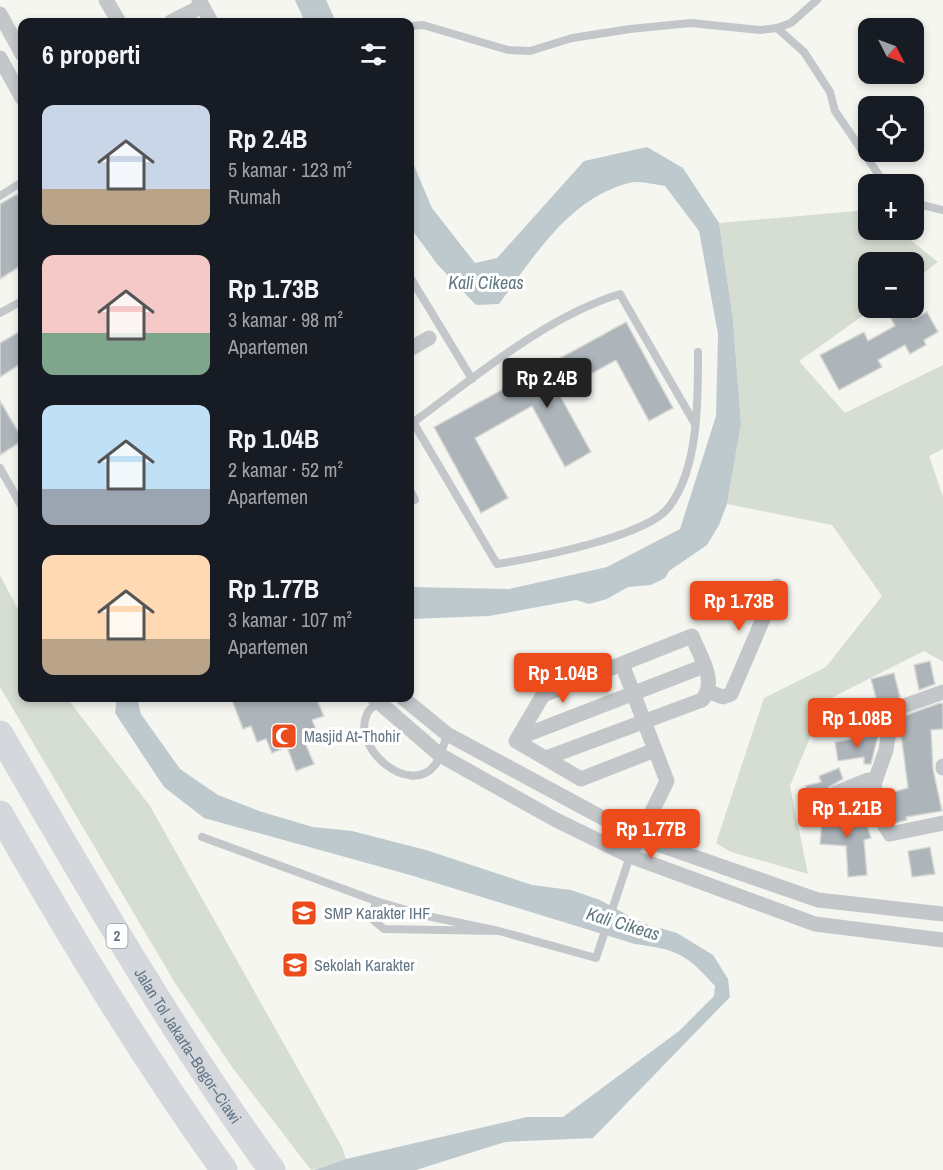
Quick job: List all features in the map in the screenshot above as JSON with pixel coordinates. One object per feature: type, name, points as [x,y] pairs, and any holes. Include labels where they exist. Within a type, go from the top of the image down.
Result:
[{"type":"highway","name":"Jalan Tol Jakarta–Bogor–Ciawi","points":[[0,734],[120,940],[205,1077],[272,1170]]},
{"type":"highway","points":[[0,814],[87,965],[217,1160]]},
{"type":"street","points":[[106,0],[117,18]]},
{"type":"street","points":[[177,18],[201,3],[209,18]]},
{"type":"street","points":[[0,14],[18,47]]},
{"type":"street","points":[[0,58],[18,91]]},
{"type":"street","points":[[414,347],[429,338]]},
{"type":"street","points":[[709,692],[723,696],[731,694],[777,586]]},
{"type":"street","points":[[546,759],[702,700],[709,692],[710,680],[692,636],[543,694],[516,741],[546,759],[581,779],[655,750]]},
{"type":"street","points":[[622,664],[667,781],[630,855]]},
{"type":"street","points":[[518,738],[704,666]]},
{"type":"street","points":[[943,692],[901,707],[891,717],[886,750],[874,784],[882,821],[890,834],[943,823]]},
{"type":"street","points":[[381,702],[440,755],[556,819],[630,855],[815,924],[943,940]]},
{"type":"street","points":[[408,702],[447,734],[561,798],[640,838],[818,900],[943,914]]},
{"type":"street","points":[[836,793],[868,780],[874,784]]},
{"type":"street","points":[[556,819],[561,798]]},
{"type":"street","points":[[815,924],[818,900]]},
{"type":"lane","points":[[414,26],[423,25],[508,50],[530,51],[572,38],[691,23],[760,30],[777,28],[791,23],[817,0]]},
{"type":"lane","points":[[777,28],[804,52],[830,92],[835,111],[878,174]]},
{"type":"lane","points":[[0,196],[18,185]]},
{"type":"lane","points":[[924,205],[943,210]]},
{"type":"lane","points":[[414,284],[472,379]]},
{"type":"lane","points":[[414,422],[538,334],[600,300],[620,294],[695,424]]},
{"type":"lane","points":[[0,313],[18,303]]},
{"type":"lane","points":[[414,429],[497,564],[545,557],[605,540],[652,519],[667,509],[679,492],[695,424],[698,352]]},
{"type":"lane","points":[[0,468],[18,500]]},
{"type":"lane","points":[[375,702],[367,712],[364,722],[366,737],[372,751],[385,764],[400,773],[411,777],[424,775],[436,765],[447,734]]},
{"type":"lane","points":[[202,837],[376,901],[427,916],[499,931],[593,959],[598,957],[603,943],[622,874],[630,855]]},
{"type":"lane","points":[[304,870],[376,901]]},
{"type":"lane","points":[[376,901],[372,919],[384,929],[499,931]]},
{"type":"shaded area","points":[[858,211],[858,240],[910,240],[938,262],[924,272],[924,252],[858,252],[858,318],[860,318],[799,361],[845,413],[943,365],[943,449],[929,456],[943,497],[943,662],[924,651],[825,701],[790,786],[808,874],[731,852],[716,843],[764,698],[826,667],[882,596],[832,525],[727,504],[741,423],[733,320],[719,223]]},
{"type":"shaded area","points":[[0,575],[18,609],[18,702],[70,702],[150,806],[342,1147],[346,1159],[311,1170],[232,1067],[175,983],[0,687]]},
{"type":"water","points":[[295,0],[326,0],[334,18],[303,18]]},
{"type":"water","name":"Kali Cikeas","points":[[647,147],[683,168],[719,223],[733,320],[741,424],[727,504],[719,525],[707,545],[669,571],[665,578],[651,585],[628,587],[607,599],[589,604],[576,600],[489,616],[414,619],[414,587],[509,589],[607,567],[680,529],[716,416],[718,334],[699,231],[665,186],[633,182],[608,191],[588,202],[570,216],[539,249],[499,304],[476,305],[437,264],[414,232],[414,165],[432,208],[475,263],[497,258],[584,161]]},
{"type":"water","points":[[116,702],[138,702],[141,714],[180,769],[218,795],[262,812],[313,827],[352,831],[426,850],[532,885],[571,890],[600,900],[642,923],[677,933],[713,955],[728,979],[730,997],[593,1138],[505,1142],[416,1170],[313,1170],[346,1159],[527,1117],[563,1117],[679,1031],[714,996],[715,986],[696,966],[671,951],[635,944],[410,875],[204,818],[164,787],[115,713]]},
{"type":"building","points":[[17,194],[18,196],[18,268],[0,279],[0,204]]},
{"type":"building","points":[[927,312],[938,332],[924,340],[926,345],[910,354],[905,345],[878,360],[882,367],[839,390],[820,355],[864,332],[868,341],[895,326],[891,318],[924,318],[924,314]]},
{"type":"building","points":[[626,322],[673,408],[649,421],[616,360],[558,392],[591,452],[565,467],[532,406],[475,438],[508,498],[481,513],[434,427]]},
{"type":"building","points":[[18,332],[18,366],[0,377],[0,343]]},
{"type":"building","points":[[0,401],[18,431],[18,444],[0,455]]},
{"type":"building","points":[[930,661],[935,684],[919,690],[914,665]]},
{"type":"building","points":[[894,673],[900,697],[885,709],[848,719],[846,703],[876,698],[871,679]]},
{"type":"building","name":"Masjid At-Thohir","points":[[233,702],[318,702],[324,716],[312,720],[318,734],[304,740],[314,764],[296,771],[287,747],[272,753],[266,739],[257,742],[251,726],[243,729]]},
{"type":"building","points":[[940,703],[943,704],[943,729],[931,730],[933,769],[942,811],[906,817],[907,820],[895,823],[886,794],[908,788],[901,734],[898,734],[900,722],[906,715]]},
{"type":"building","points":[[878,735],[871,764],[864,764],[864,757],[838,761],[835,742]]},
{"type":"building","points":[[839,768],[843,779],[829,787],[826,793],[809,799],[805,786],[821,782],[819,776]]},
{"type":"building","points":[[823,807],[840,809],[839,824],[864,816],[871,838],[864,840],[867,875],[848,877],[846,846],[820,844]]},
{"type":"building","points":[[930,847],[935,874],[912,877],[908,851]]},
{"type":"place","name":"Masjid At-Thohir","points":[[284,736]]},
{"type":"place","name":"SMP Karakter IHF","points":[[304,913]]},
{"type":"place","name":"Sekolah Karakter","points":[[295,965]]}]
